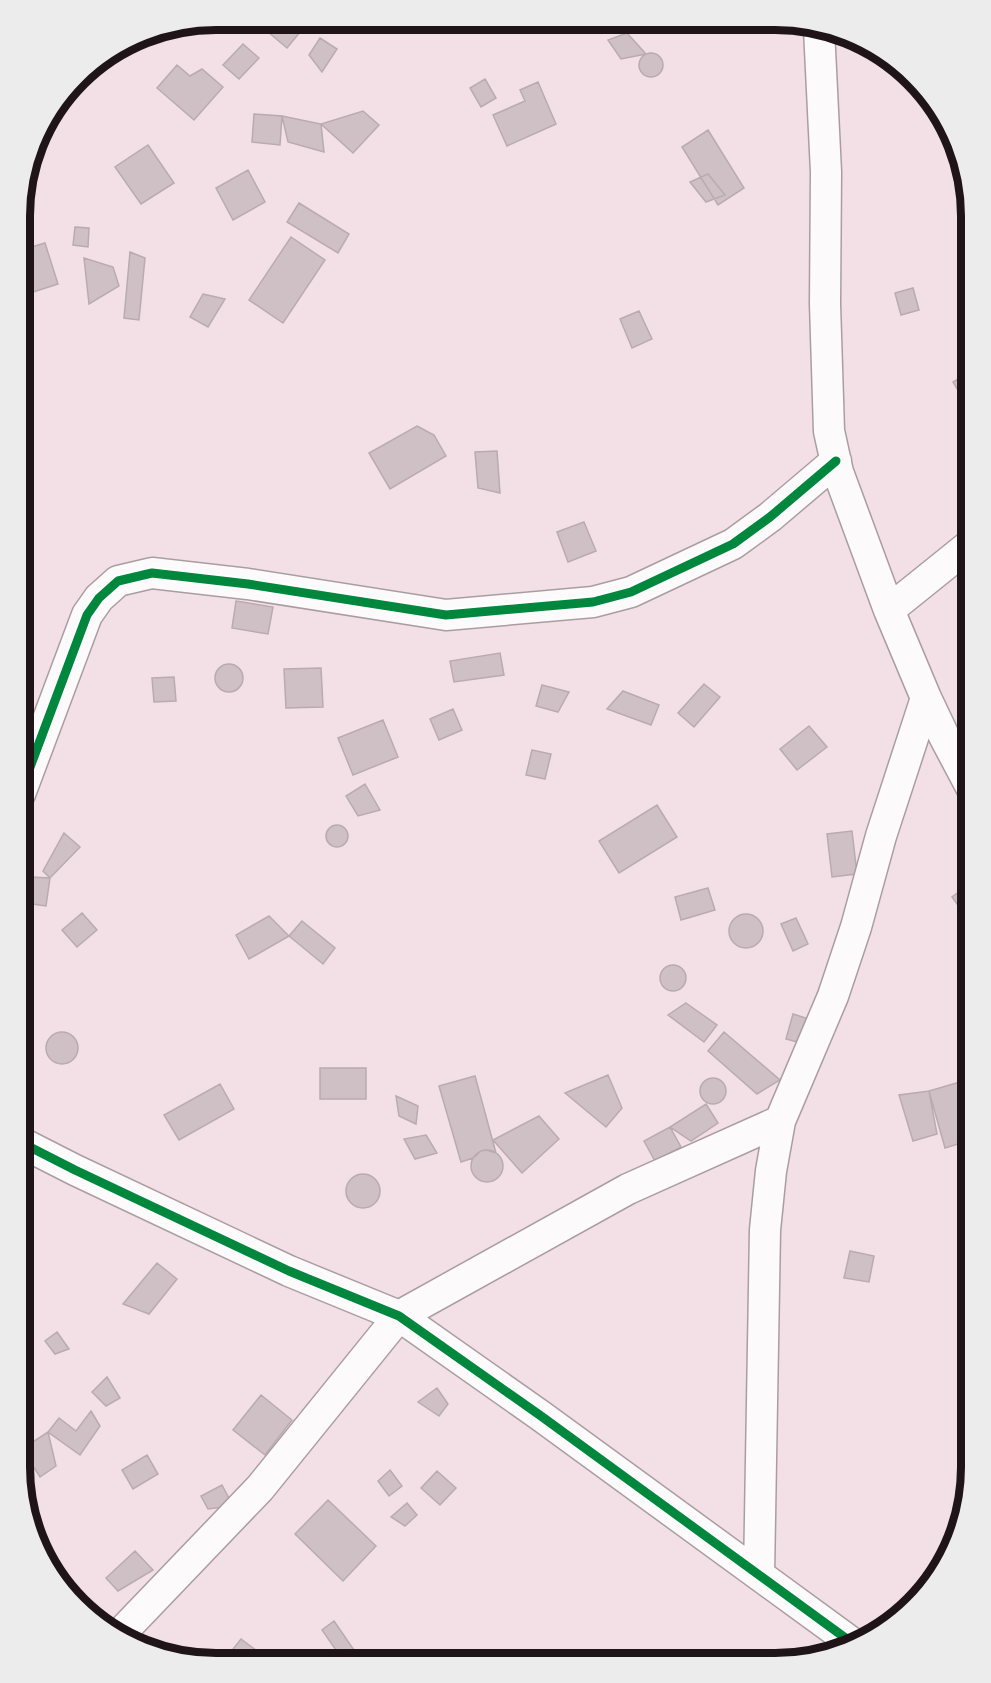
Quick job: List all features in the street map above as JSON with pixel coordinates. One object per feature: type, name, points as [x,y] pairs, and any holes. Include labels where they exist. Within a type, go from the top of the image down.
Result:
[{"type":"street","points":[[819,35],[826,172],[825,304],[829,431],[838,472],[889,610],[926,698],[961,768]]},
{"type":"street","points":[[30,767],[87,615],[99,598],[118,581],[152,573],[248,584],[446,615],[592,602],[631,592],[733,544],[770,517],[836,461]]},
{"type":"street","points":[[889,610],[961,552]]},
{"type":"street","points":[[759,1575],[765,1230],[771,1171],[780,1121],[833,996],[856,927],[881,836],[926,698]]},
{"type":"street","points":[[125,1629],[260,1488],[399,1316],[628,1189],[780,1121]]},
{"type":"street","points":[[30,1147],[279,1266],[399,1316],[847,1638]]},
{"type":"building","points":[[270,30],[302,30],[287,48],[268,32]]},
{"type":"building","points":[[627,33],[646,54],[621,59],[608,40]]},
{"type":"building","points":[[320,38],[337,49],[322,72],[309,55]]},
{"type":"building","points":[[243,44],[259,58],[239,79],[223,65]]},
{"type":"building","points":[[651,53],[660,56],[663,65],[660,74],[651,77],[642,74],[639,65],[642,56]]},
{"type":"building","points":[[177,65],[190,76],[202,69],[223,87],[194,120],[157,88]]},
{"type":"building","points":[[485,79],[496,98],[481,107],[470,88]]},
{"type":"building","points":[[538,82],[556,124],[507,146],[493,115],[525,101],[520,90]]},
{"type":"building","points":[[363,111],[379,125],[353,153],[321,124]]},
{"type":"building","points":[[254,114],[282,116],[280,145],[252,142]]},
{"type":"building","points":[[282,116],[321,124],[324,152],[288,142]]},
{"type":"building","points":[[708,130],[744,188],[718,205],[682,147]]},
{"type":"building","points":[[148,145],[174,183],[141,204],[115,167]]},
{"type":"building","points":[[248,170],[265,202],[233,220],[216,188]]},
{"type":"building","points":[[708,174],[725,195],[706,202],[690,182]]},
{"type":"building","points":[[299,203],[349,234],[338,253],[287,222]]},
{"type":"building","points":[[75,227],[89,228],[88,247],[73,245]]},
{"type":"building","points":[[291,237],[325,260],[283,323],[249,300]]},
{"type":"building","points":[[45,243],[58,284],[30,293],[30,247]]},
{"type":"building","points":[[130,252],[145,258],[139,320],[124,318]]},
{"type":"building","points":[[84,258],[113,267],[119,286],[89,304]]},
{"type":"building","points":[[913,288],[919,310],[901,315],[895,293]]},
{"type":"building","points":[[203,294],[225,299],[208,327],[190,317]]},
{"type":"building","points":[[639,311],[652,339],[632,348],[620,319]]},
{"type":"building","points":[[961,377],[961,395],[953,382]]},
{"type":"building","points":[[417,426],[434,435],[446,456],[390,489],[369,453]]},
{"type":"building","points":[[497,451],[500,493],[478,488],[475,452]]},
{"type":"building","points":[[584,522],[596,551],[568,562],[557,532]]},
{"type":"building","points":[[236,601],[273,607],[268,634],[232,628]]},
{"type":"building","points":[[500,653],[504,675],[454,682],[450,661]]},
{"type":"building","points":[[229,664],[239,668],[243,678],[239,688],[229,692],[219,688],[215,678],[219,668]]},
{"type":"building","points":[[321,668],[323,707],[286,708],[284,669]]},
{"type":"building","points":[[174,677],[176,701],[154,702],[152,678]]},
{"type":"building","points":[[704,684],[720,697],[694,727],[678,713]]},
{"type":"building","points":[[542,685],[569,692],[558,712],[536,706]]},
{"type":"building","points":[[623,691],[659,705],[651,725],[607,709]]},
{"type":"building","points":[[453,709],[462,730],[439,740],[430,719]]},
{"type":"building","points":[[383,720],[398,757],[353,775],[338,738]]},
{"type":"building","points":[[809,726],[827,747],[797,770],[780,749]]},
{"type":"building","points":[[532,750],[551,754],[545,779],[526,775]]},
{"type":"building","points":[[365,784],[380,810],[358,816],[346,796]]},
{"type":"building","points":[[657,805],[677,837],[619,873],[599,841]]},
{"type":"building","points":[[337,825],[345,828],[348,836],[345,844],[337,847],[329,844],[326,836],[329,828]]},
{"type":"building","points":[[852,831],[857,874],[832,877],[827,834]]},
{"type":"building","points":[[64,833],[80,847],[50,878],[43,871]]},
{"type":"building","points":[[30,877],[50,878],[46,906],[30,904]]},
{"type":"building","points":[[708,888],[715,910],[681,920],[675,897]]},
{"type":"building","points":[[961,890],[961,910],[952,897]]},
{"type":"building","points":[[82,913],[97,930],[77,947],[62,930]]},
{"type":"building","points":[[746,914],[758,919],[763,931],[758,943],[746,948],[734,943],[729,931],[734,919]]},
{"type":"building","points":[[269,916],[289,936],[249,959],[236,935]]},
{"type":"building","points":[[796,918],[808,944],[793,951],[781,924]]},
{"type":"building","points":[[302,921],[335,948],[323,964],[289,936]]},
{"type":"building","points":[[673,965],[682,969],[686,978],[682,987],[673,991],[664,987],[660,978],[664,969]]},
{"type":"building","points":[[686,1003],[717,1025],[704,1042],[668,1015]]},
{"type":"building","points":[[793,1014],[812,1020],[805,1044],[786,1039]]},
{"type":"building","points":[[62,1032],[73,1037],[78,1048],[73,1059],[62,1064],[51,1059],[46,1048],[51,1037]]},
{"type":"building","points":[[724,1032],[780,1080],[757,1094],[708,1051]]},
{"type":"building","points":[[320,1068],[366,1068],[366,1099],[320,1099]]},
{"type":"building","points":[[608,1075],[622,1108],[606,1127],[565,1093]]},
{"type":"building","points":[[475,1076],[496,1153],[481,1151],[473,1158],[461,1162],[439,1086]]},
{"type":"building","points":[[713,1078],[722,1082],[726,1091],[722,1100],[713,1104],[704,1100],[700,1091],[704,1082]]},
{"type":"building","points":[[960,1082],[961,1143],[945,1148],[929,1091]]},
{"type":"building","points":[[220,1084],[234,1109],[179,1140],[164,1115]]},
{"type":"building","points":[[929,1091],[937,1134],[913,1141],[899,1095]]},
{"type":"building","points":[[396,1096],[418,1106],[416,1124],[399,1116]]},
{"type":"building","points":[[706,1104],[718,1123],[691,1141],[670,1127]]},
{"type":"building","points":[[539,1116],[559,1139],[522,1173],[493,1140]]},
{"type":"building","points":[[670,1127],[681,1147],[655,1161],[644,1141]]},
{"type":"building","points":[[426,1135],[437,1153],[415,1159],[404,1139]]},
{"type":"building","points":[[487,1150],[498,1155],[503,1166],[498,1177],[487,1182],[476,1177],[471,1166],[476,1155]]},
{"type":"building","points":[[363,1174],[375,1179],[380,1191],[375,1203],[363,1208],[351,1203],[346,1191],[351,1179]]},
{"type":"building","points":[[850,1251],[874,1256],[869,1282],[844,1278]]},
{"type":"building","points":[[157,1263],[177,1279],[149,1314],[123,1304]]},
{"type":"building","points":[[57,1332],[69,1349],[55,1354],[45,1341]]},
{"type":"building","points":[[107,1377],[120,1398],[106,1406],[92,1392]]},
{"type":"building","points":[[437,1388],[448,1404],[439,1416],[418,1402]]},
{"type":"building","points":[[261,1395],[292,1420],[265,1455],[233,1430]]},
{"type":"building","points":[[91,1411],[100,1426],[80,1455],[48,1432],[59,1418],[76,1431]]},
{"type":"building","points":[[48,1432],[56,1466],[40,1477],[30,1461],[30,1444]]},
{"type":"building","points":[[147,1455],[158,1474],[133,1489],[122,1470]]},
{"type":"building","points":[[390,1470],[402,1486],[389,1496],[378,1481]]},
{"type":"building","points":[[437,1471],[456,1488],[440,1505],[421,1488]]},
{"type":"building","points":[[222,1485],[233,1506],[208,1509],[201,1496]]},
{"type":"building","points":[[328,1500],[376,1546],[343,1581],[295,1534]]},
{"type":"building","points":[[407,1503],[417,1515],[405,1526],[391,1517]]},
{"type":"building","points":[[135,1551],[153,1570],[118,1591],[106,1578]]},
{"type":"building","points":[[334,1621],[356,1653],[338,1653],[322,1630]]},
{"type":"building","points":[[241,1639],[260,1653],[230,1653]]},
{"type":"cycle path","points":[[30,767],[87,615],[99,598],[118,581],[152,573],[248,584],[446,615],[593,602],[631,592],[733,544],[770,517],[836,461]]},
{"type":"cycle path","points":[[30,1147],[289,1271],[399,1316],[541,1416],[846,1639]]}]
